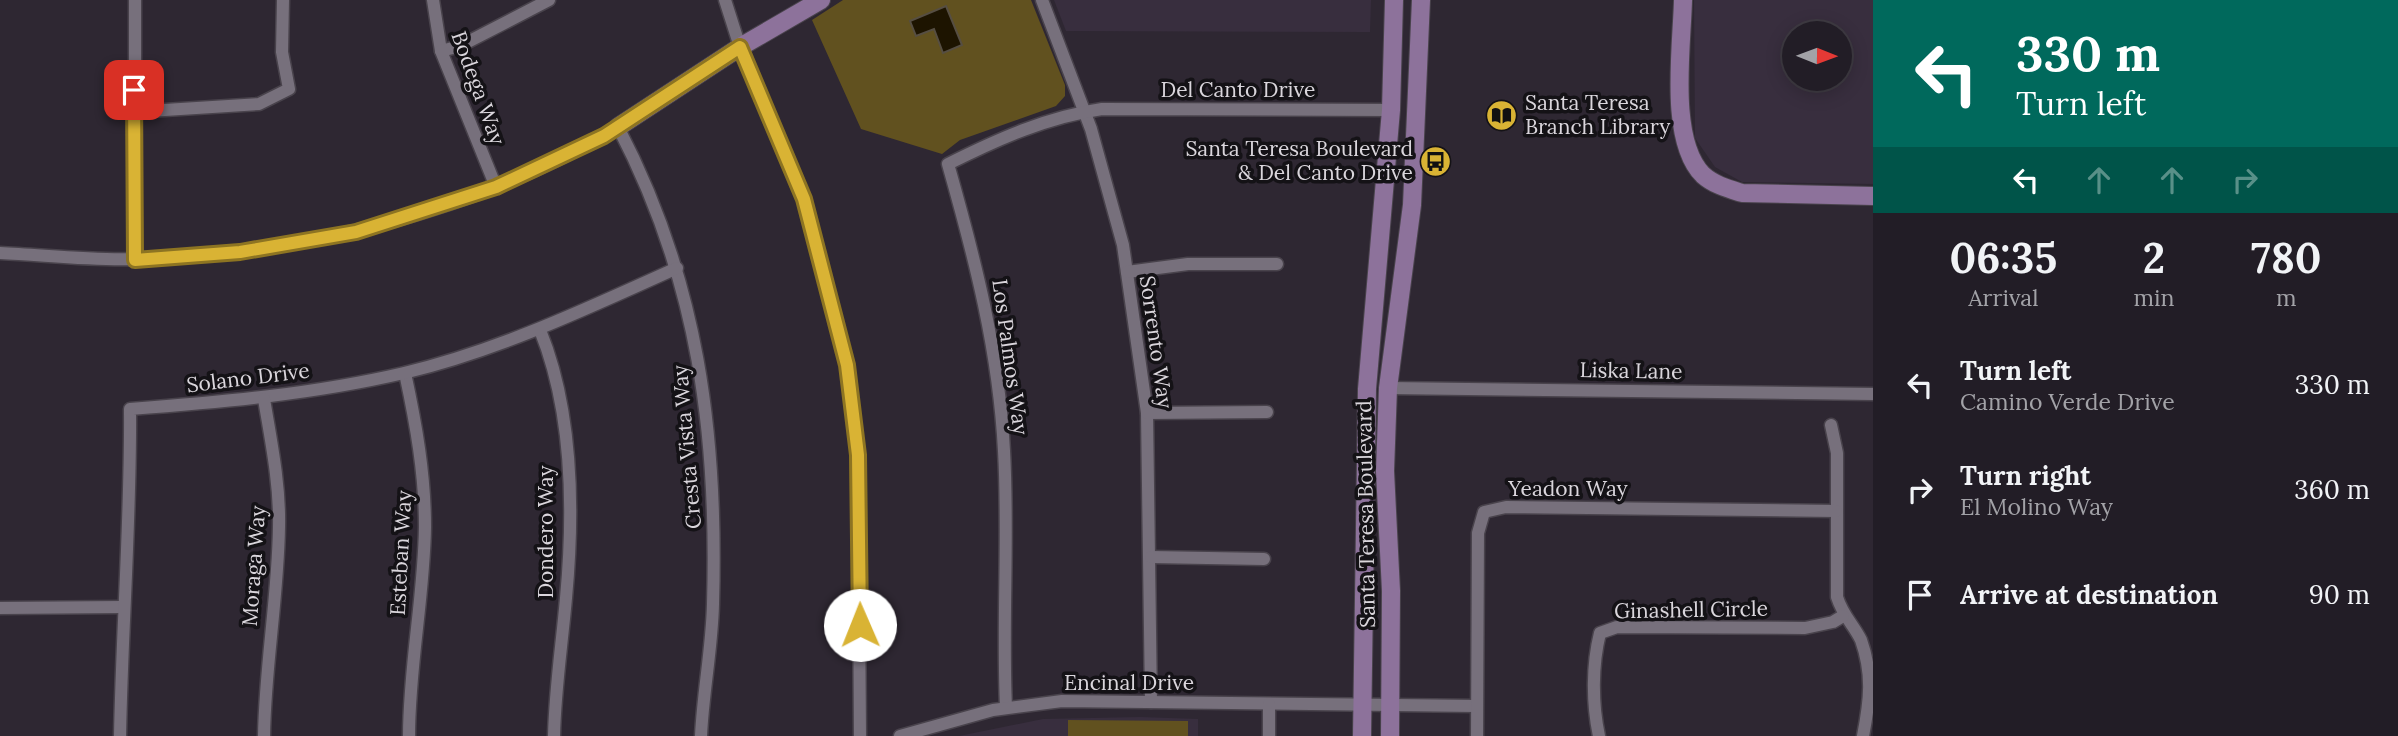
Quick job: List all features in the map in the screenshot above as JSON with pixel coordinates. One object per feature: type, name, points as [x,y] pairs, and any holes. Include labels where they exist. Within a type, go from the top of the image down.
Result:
[{"type":"main road","points":[[618,127],[740,47],[821,0]]},
{"type":"main road","name":"Santa Teresa Boulevard","points":[[1362,736],[1367,389],[1391,110],[1394,0]]},
{"type":"main road","name":"Santa Teresa Boulevard","points":[[1390,736],[1391,591],[1385,471],[1388,388],[1412,205],[1421,0]]},
{"type":"main road","points":[[1683,0],[1684,138],[1694,162],[1704,176],[1724,188],[1742,193],[1873,196]]},
{"type":"street","points":[[135,0],[135,260]]},
{"type":"street","points":[[133,112],[259,104],[289,89],[282,52],[283,0]]},
{"type":"street","name":"Bodega Way","points":[[433,0],[440,51],[496,187]]},
{"type":"street","points":[[440,51],[460,46],[549,0]]},
{"type":"street","points":[[725,0],[740,47],[804,199],[847,365],[858,455],[860,736]]},
{"type":"street","name":"Sorrento Way","points":[[1042,0],[1085,111],[1123,245],[1147,413],[1151,702]]},
{"type":"street","name":"Del Canto Drive","points":[[1085,111],[1391,110]]},
{"type":"street","name":"Los Palmos Way","points":[[1006,707],[1006,495],[1000,406],[992,337],[979,273],[948,164],[1005,136],[1085,111]]},
{"type":"street","points":[[0,253],[135,260],[240,252],[356,232],[496,187],[618,127]]},
{"type":"street","name":"Cresta Vista Way","points":[[618,127],[654,206],[677,268],[695,336],[707,404],[714,495],[713,607],[701,736]]},
{"type":"street","points":[[1127,272],[1188,264],[1277,264]]},
{"type":"street","name":"Solano Drive","points":[[120,736],[122,607],[131,511],[130,409],[264,399],[405,373],[540,330],[677,268]]},
{"type":"street","name":"Dondero Way","points":[[540,330],[561,411],[569,489],[570,548],[554,702],[554,736]]},
{"type":"street","name":"Esteban Way","points":[[405,373],[420,442],[425,528],[409,694],[409,736]]},
{"type":"street","name":"Liska Lane","points":[[1388,388],[1873,394]]},
{"type":"street","name":"Moraga Way","points":[[264,399],[274,454],[279,528],[264,683],[264,736]]},
{"type":"street","points":[[1147,413],[1267,412]]},
{"type":"street","points":[[1831,425],[1837,453],[1835,570],[1843,616],[1860,637],[1872,671],[1863,736]]},
{"type":"street","name":"Yeadon Way","points":[[1477,736],[1478,533],[1485,512],[1506,507],[1836,511]]},
{"type":"street","points":[[1151,557],[1264,559]]},
{"type":"street","points":[[0,608],[122,607]]},
{"type":"street","name":"Ginashell Circle","points":[[1599,736],[1595,717],[1595,653],[1600,633],[1618,627],[1805,628],[1833,622],[1843,616]]},
{"type":"street","name":"Encinal Drive","points":[[900,736],[1006,707],[1062,701],[1476,706]]},
{"type":"street","points":[[1269,704],[1269,736]]},
{"type":"shaded area","points":[[843,0],[1031,0],[1065,85],[1065,96],[1056,106],[960,140],[942,154],[861,129],[812,20]]},
{"type":"shaded area","points":[[1054,0],[1371,0],[1370,32],[1066,31]]},
{"type":"shaded area","points":[[1694,0],[1873,0],[1873,184],[1742,182],[1715,167],[1695,138]]},
{"type":"shaded area","points":[[946,6],[962,45],[943,53],[934,29],[916,36],[910,21]]},
{"type":"shaded area","points":[[1043,719],[1198,719],[1198,736],[959,736]]},
{"type":"shaded area","points":[[1068,720],[1188,721],[1188,736],[1068,736]]},
{"type":"place","name":"Santa Teresa Branch Library","points":[[1502,115]]},
{"type":"place","name":"Santa Teresa Boulevard & Del Canto Drive","points":[[1436,161]]},
{"type":"route","points":[[134,90],[135,260],[240,252],[356,232],[496,187],[604,136],[740,47],[804,199],[847,365],[858,455],[860,625]]}]
